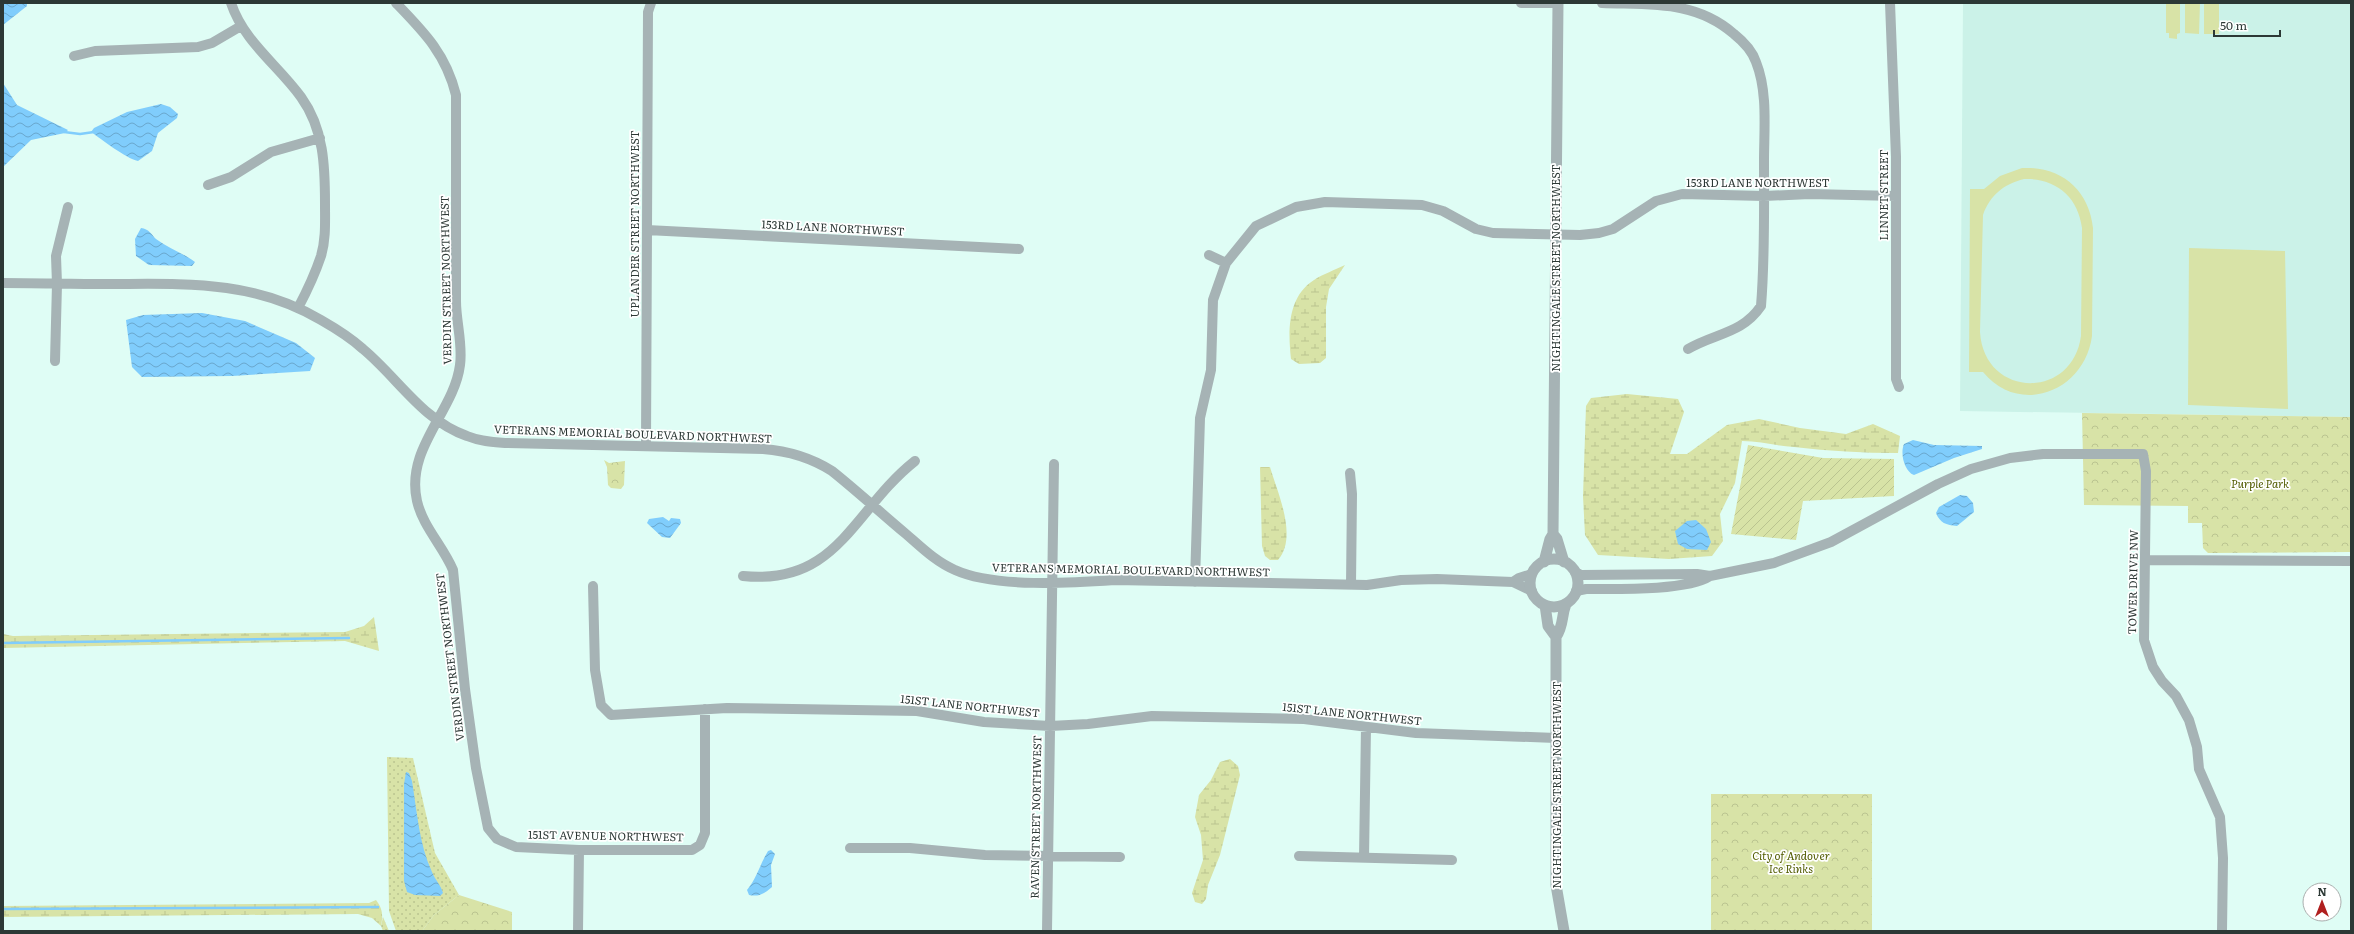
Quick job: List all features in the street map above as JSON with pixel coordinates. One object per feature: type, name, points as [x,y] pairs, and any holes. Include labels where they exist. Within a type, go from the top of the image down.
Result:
[{"type":"street","points":[[231,3],[241,26],[300,96],[310,112],[320,138],[324,157],[324,241],[311,283],[298,308]]},
{"type":"street","name":"VERDIN STREET NORTHWEST","points":[[396,3],[426,36],[443,58],[451,74],[456,95],[456,317],[460,365],[456,381],[426,441],[416,471],[417,500],[425,524],[445,552],[453,570],[465,689],[476,768],[488,828],[497,839]]},
{"type":"street","name":"UPLANDER STREET NORTHWEST","points":[[646,445],[648,12],[651,3]]},
{"type":"street","points":[[1521,3],[1553,3]]},
{"type":"street","name":"NIGHTINGALE STREET NORTHWEST","points":[[1558,3],[1554,534],[1564,562]]},
{"type":"street","points":[[1602,3],[1669,4],[1689,8],[1725,25],[1746,44],[1756,62],[1763,90],[1764,196],[1761,306],[1745,324],[1734,330],[1705,339],[1688,349]]},
{"type":"street","name":"LINNET STREET","points":[[1890,3],[1896,196],[1896,379],[1899,387]]},
{"type":"street","points":[[74,56],[95,51],[198,48],[212,43],[241,26]]},
{"type":"street","points":[[208,185],[231,177],[271,152],[320,138]]},
{"type":"street","name":"153RD LANE NORTHWEST","points":[[1195,582],[1200,418],[1211,370],[1213,300],[1226,263],[1256,226],[1296,207],[1324,202],[1422,205],[1443,211],[1476,229],[1487,232],[1557,235],[1588,234],[1613,229],[1656,202],[1682,194],[1764,196],[1810,194],[1896,196]]},
{"type":"street","points":[[55,361],[57,284],[56,256],[68,207]]},
{"type":"street","name":"153RD LANE NORTHWEST","points":[[647,230],[1019,249]]},
{"type":"street","points":[[1209,256],[1226,263]]},
{"type":"street","name":"VETERANS MEMORIAL BOULEVARD NORTHWEST","points":[[3,283],[199,283],[250,292],[298,308],[320,319],[363,349],[421,407],[437,419],[466,436],[505,443],[646,445],[764,449],[793,454],[817,461],[832,471],[927,552],[954,570],[979,579],[1052,582],[1115,580],[1351,585],[1367,585],[1415,579],[1513,582],[1532,591]]},
{"type":"street","name":"TOWER DRIVE NW","points":[[1710,576],[1774,563],[1831,542],[1938,484],[1971,469],[2010,458],[2043,454],[2143,454],[2146,472],[2144,640],[2153,667],[2162,681],[2176,696],[2189,720],[2197,747],[2199,769],[2220,817],[2223,858],[2222,931]]},
{"type":"street","points":[[744,576],[764,578],[780,576],[812,564],[826,556],[839,544],[891,482],[915,461]]},
{"type":"street","name":"RAVEN STREET NORTHWEST","points":[[1047,931],[1054,464]]},
{"type":"street","points":[[1350,473],[1352,494],[1351,585]]},
{"type":"street","name":"NIGHTINGALE STREET NORTHWEST","points":[[1544,562],[1550,539],[1554,534]]},
{"type":"street","points":[[1513,582],[1518,578],[1532,574],[1544,562],[1550,560],[1564,562],[1575,572],[1581,575],[1697,574],[1710,576]]},
{"type":"street","points":[[2146,560],[2351,561]]},
{"type":"street","points":[[1575,572],[1578,583],[1576,591],[1586,589],[1670,586],[1703,581],[1710,576]]},
{"type":"street","points":[[1532,574],[1532,591],[1538,601],[1552,607],[1566,604]]},
{"type":"street","name":"151ST LANE NORTHWEST","points":[[593,586],[595,663],[601,705],[611,715],[620,716],[704,709],[917,711],[984,722],[1050,726],[1088,724],[1152,716],[1304,719],[1416,733],[1556,738]]},
{"type":"street","name":"NIGHTINGALE STREET NORTHWEST","points":[[1564,931],[1556,885],[1556,638],[1563,627],[1562,614],[1566,604],[1576,591]]},
{"type":"street","name":"NIGHTINGALE STREET NORTHWEST","points":[[1545,605],[1548,626],[1556,638]]},
{"type":"street","name":"151ST AVENUE NORTHWEST","points":[[497,839],[516,847],[579,850],[692,850],[700,845],[704,833],[704,709]]},
{"type":"street","points":[[1364,858],[1366,727]]},
{"type":"street","points":[[850,848],[910,848],[985,855],[1120,857]]},
{"type":"street","points":[[578,931],[579,850]]},
{"type":"street","points":[[1299,856],[1452,860]]},
{"type":"shaded area","points":[[1963,3],[2351,3],[2351,417],[1960,411]]},
{"type":"green space","points":[[2166,3],[2180,3],[2180,33],[2177,34],[2177,39],[2169,38],[2169,33],[2166,33]]},
{"type":"green space","points":[[2185,3],[2200,3],[2199,34],[2185,33]]},
{"type":"green space","points":[[2204,3],[2219,3],[2219,34],[2204,34]]},
{"type":"green space","points":[[2022,168],[2036,168],[2049,171],[2060,176],[2079,191],[2086,202],[2090,214],[2093,228],[2092,336],[2087,355],[2077,371],[2064,383],[2049,392],[2032,395],[2015,393],[1998,386],[1983,372],[1969,372],[1970,189],[1984,189],[2000,176]],"holes":[[[2024,179],[2046,182],[2063,191],[2076,207],[2080,217],[2082,228],[2081,336],[2074,357],[2062,372],[2046,381],[2029,383],[2011,379],[1996,370],[1985,354],[1980,332],[1983,215],[1994,196],[2004,187]]]},
{"type":"green space","points":[[2189,248],[2285,251],[2288,409],[2188,405]]},
{"type":"green space","points":[[1345,265],[1329,289],[1326,307],[1326,358],[1320,363],[1299,364],[1291,359],[1290,349],[1291,316],[1294,305],[1305,287],[1314,280]]},
{"type":"green space","points":[[1627,394],[1678,399],[1684,412],[1670,454],[1687,454],[1727,425],[1759,419],[1800,428],[1846,434],[1873,424],[1900,436],[1898,453],[1833,451],[1742,441],[1735,483],[1720,514],[1723,541],[1712,556],[1669,559],[1598,555],[1585,535],[1583,496],[1586,406],[1591,398]]},
{"type":"green space","name":"Purple Park","points":[[2082,413],[2351,417],[2351,552],[2208,553],[2203,548],[2202,523],[2188,523],[2188,506],[2084,505]]},
{"type":"green space","points":[[1748,445],[1823,458],[1894,459],[1894,496],[1803,501],[1796,540],[1731,534]]},
{"type":"green space","points":[[604,460],[609,463],[625,461],[624,485],[621,489],[611,488],[608,485],[607,467]]},
{"type":"green space","points":[[1260,467],[1270,467],[1284,515],[1286,540],[1284,551],[1278,560],[1270,560],[1265,556],[1262,546]]},
{"type":"green space","points":[[374,617],[379,651],[345,641],[3,648],[3,634],[13,636],[345,632],[364,626]]},
{"type":"green space","points":[[387,757],[413,758],[435,853],[459,895],[434,915],[422,931],[396,931],[389,911]]},
{"type":"green space","points":[[1230,759],[1238,766],[1240,775],[1220,855],[1208,885],[1206,899],[1202,904],[1195,902],[1192,893],[1203,860],[1201,835],[1195,817],[1199,795],[1211,780],[1220,762]]},
{"type":"green space","name":"City of Andover Ice Rinks","points":[[1711,794],[1872,794],[1872,931],[1711,931]]},
{"type":"green space","points":[[459,895],[512,912],[512,931],[422,931],[434,915]]},
{"type":"green space","points":[[376,900],[382,913],[381,926],[372,918],[358,914],[3,917],[3,906],[369,903]]},
{"type":"green space","points":[[383,917],[389,931],[383,931],[381,926]]},
{"type":"water","points":[[3,3],[27,3],[27,6],[3,25]]},
{"type":"water","points":[[3,83],[17,105],[68,130],[65,133],[31,140],[3,167]]},
{"type":"water","points":[[161,104],[170,107],[178,114],[177,118],[158,133],[152,151],[138,161],[121,153],[91,132],[94,128],[127,112]]},
{"type":"water","points":[[141,228],[148,231],[156,239],[195,262],[192,266],[149,265],[136,256],[135,239]]},
{"type":"water","points":[[202,313],[245,321],[296,343],[315,358],[310,371],[232,376],[142,377],[132,367],[126,320],[143,315]]},
{"type":"water","points":[[1913,440],[1934,445],[1982,446],[1982,449],[1954,458],[1914,475],[1905,466],[1902,452],[1904,444]]},
{"type":"water","points":[[1960,495],[1967,496],[1973,503],[1974,512],[1957,526],[1944,523],[1939,519],[1936,513],[1939,507]]},
{"type":"water","points":[[663,517],[669,521],[671,518],[680,519],[681,523],[670,538],[662,537],[647,523],[649,519]]},
{"type":"water","points":[[1696,520],[1706,529],[1711,542],[1707,550],[1687,549],[1678,544],[1675,531],[1687,521]]},
{"type":"water","points":[[406,772],[409,773],[412,781],[424,850],[433,875],[443,893],[440,896],[415,895],[407,892],[404,881],[404,784]]},
{"type":"water","points":[[771,850],[775,854],[771,865],[772,887],[756,896],[749,895],[747,890],[768,851]]},
{"type":"waterway","points":[[64,132],[80,134],[94,132]]},
{"type":"waterway","points":[[3,643],[349,638]]},
{"type":"waterway","points":[[3,909],[378,907]]}]
